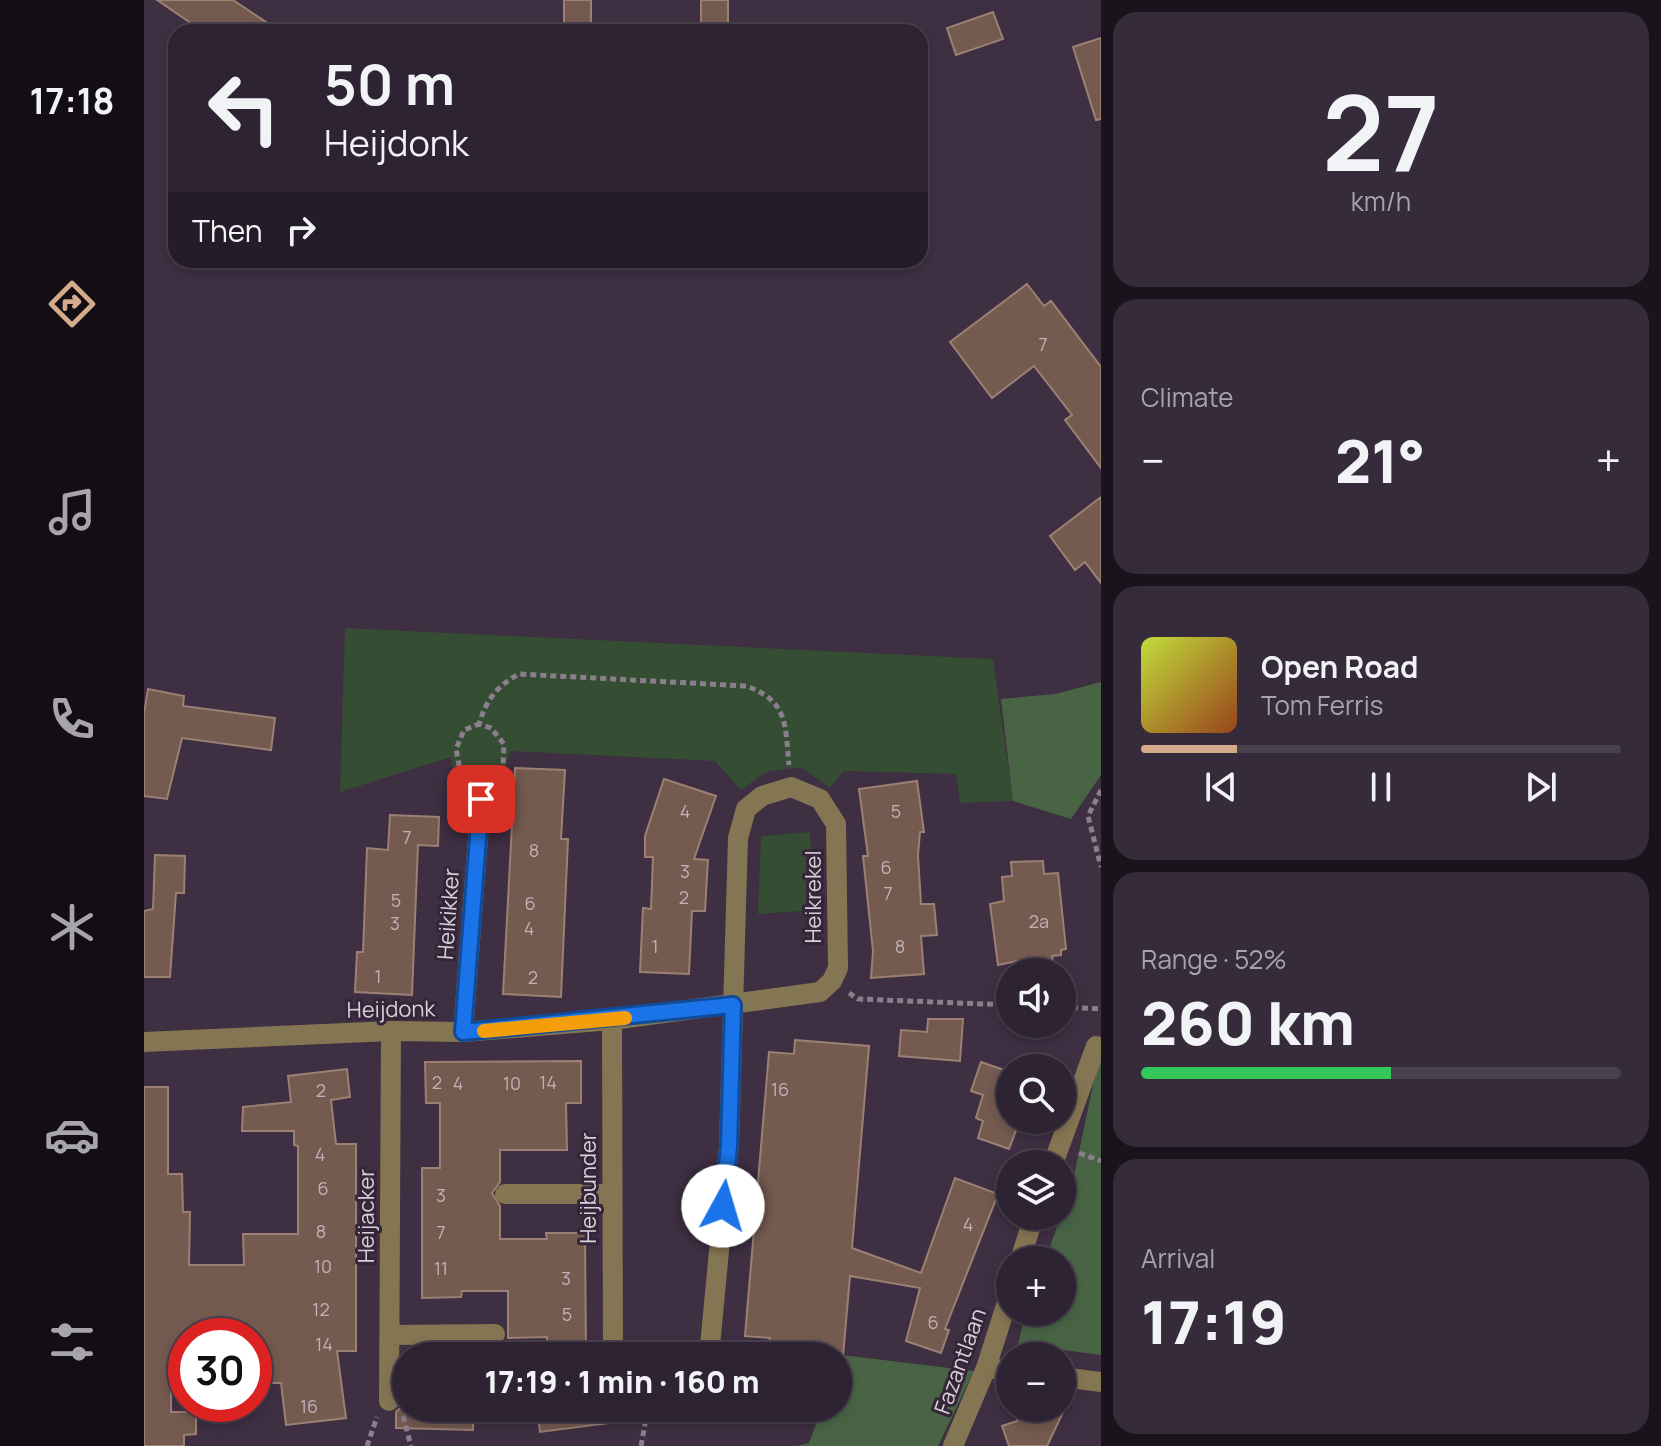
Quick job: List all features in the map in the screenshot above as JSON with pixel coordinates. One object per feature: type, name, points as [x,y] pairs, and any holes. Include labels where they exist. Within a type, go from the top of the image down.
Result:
[{"type":"street","name":"Heikrekel","points":[[791,787],[820,799],[836,824],[838,968],[832,981]]},
{"type":"street","points":[[710,1342],[729,1146],[738,838],[746,809],[762,796],[791,787]]},
{"type":"street","name":"Heikikker","points":[[463,1032],[481,799]]},
{"type":"street","points":[[733,1005],[820,992],[832,981]]},
{"type":"street","name":"Heijdonk","points":[[144,1042],[391,1031],[463,1032],[612,1020],[733,1005]]},
{"type":"street","name":"Heijbunder","points":[[612,1020],[613,1342]]},
{"type":"street","name":"Heijacker","points":[[389,1401],[391,1031]]},
{"type":"street","points":[[1058,1150],[1096,1046]]},
{"type":"street","points":[[505,1194],[612,1194]]},
{"type":"street","name":"Fazantlaan","points":[[953,1446],[986,1368],[999,1326]]},
{"type":"street","points":[[390,1335],[495,1334]]},
{"type":"street","points":[[986,1368],[996,1369]]},
{"type":"street","points":[[1076,1379],[1101,1382]]},
{"type":"path","points":[[479,724],[485,704],[502,683],[519,674],[746,686],[760,691],[782,712],[791,787]]},
{"type":"path","points":[[479,724],[491,728],[504,744],[503,765],[496,783],[481,799],[463,787],[456,749],[464,730],[479,724]]},
{"type":"path","points":[[1101,790],[1088,816],[1101,867]]},
{"type":"path","points":[[832,981],[858,999],[996,1004]]},
{"type":"path","points":[[1076,1008],[1101,1009]]},
{"type":"path","points":[[641,1446],[645,1422]]},
{"type":"green space","points":[[345,628],[993,659],[1013,801],[960,803],[956,774],[844,771],[830,788],[801,767],[766,772],[741,790],[715,761],[510,751],[499,799],[457,799],[451,757],[340,792]]},
{"type":"green space","points":[[1101,682],[1101,775],[1071,819],[1013,801],[1001,699],[1055,694]]},
{"type":"green space","points":[[810,832],[814,910],[758,914],[761,836]]},
{"type":"green space","points":[[1101,1047],[1101,1355],[1076,1352],[1076,1342],[1018,1342],[1022,1326],[1076,1326],[1076,1246],[1050,1246],[1056,1230],[1076,1230],[1076,1166]]},
{"type":"green space","points":[[852,1356],[974,1371],[938,1446],[797,1446],[809,1443],[817,1422],[852,1422]]},
{"type":"building","points":[[157,0],[233,0],[269,24],[192,24]]},
{"type":"building","points":[[564,0],[591,0],[591,23],[564,23]]},
{"type":"building","points":[[701,0],[728,0],[728,23],[701,24]]},
{"type":"building","points":[[993,12],[1003,39],[956,55],[947,28]]},
{"type":"building","points":[[1101,38],[1101,119],[1096,120],[1073,47]]},
{"type":"building","points":[[1027,284],[1044,306],[1051,301],[1101,367],[1101,468],[1065,420],[1072,415],[1034,366],[992,398],[950,342]]},
{"type":"building","points":[[1101,497],[1101,583],[1085,562],[1075,570],[1050,536]]},
{"type":"building","points":[[148,689],[184,696],[183,706],[275,718],[271,750],[182,738],[167,799],[144,796],[144,713]]},
{"type":"building","points":[[515,768],[565,770],[561,839],[568,839],[561,997],[503,994]]},
{"type":"building","points":[[664,779],[716,796],[694,859],[708,860],[705,911],[692,911],[689,974],[640,972],[643,908],[651,909],[653,857],[645,857],[645,836]]},
{"type":"building","points":[[917,781],[924,832],[920,832],[918,855],[921,904],[934,904],[937,935],[921,936],[924,974],[871,978],[873,951],[863,856],[868,856],[859,789]]},
{"type":"building","points":[[390,815],[439,817],[438,846],[418,845],[412,995],[355,992],[357,952],[363,952],[367,848],[388,850]]},
{"type":"building","points":[[155,855],[185,856],[184,893],[176,893],[170,977],[144,977],[144,911],[153,909]]},
{"type":"building","points":[[1043,861],[1044,874],[1058,873],[1066,949],[1061,950],[1061,955],[1052,958],[997,958],[990,904],[1004,901],[1002,877],[1012,876],[1011,862]]},
{"type":"building","points":[[928,1019],[963,1019],[960,1061],[899,1056],[901,1030],[927,1032]]},
{"type":"building","points":[[795,1040],[869,1046],[852,1248],[921,1273],[955,1178],[996,1193],[945,1329],[949,1330],[941,1353],[906,1341],[920,1288],[850,1276],[844,1342],[769,1342],[770,1338],[745,1336],[769,1052],[794,1054]]},
{"type":"building","points":[[581,1061],[581,1103],[566,1103],[567,1150],[500,1150],[500,1182],[492,1193],[500,1206],[500,1239],[547,1239],[546,1233],[585,1233],[586,1342],[547,1342],[547,1337],[508,1338],[508,1291],[462,1291],[461,1297],[422,1298],[422,1168],[440,1168],[440,1103],[426,1103],[425,1062]]},
{"type":"building","points":[[981,1062],[996,1067],[996,1134],[1015,1134],[1009,1149],[978,1138],[983,1121],[976,1118],[983,1095],[971,1091]]},
{"type":"building","points":[[347,1069],[350,1097],[331,1100],[336,1144],[356,1144],[356,1351],[337,1351],[346,1418],[286,1425],[281,1383],[272,1383],[272,1318],[168,1318],[168,1422],[196,1422],[196,1434],[184,1435],[184,1446],[144,1446],[144,1087],[168,1087],[168,1174],[182,1174],[183,1212],[190,1212],[189,1265],[244,1265],[243,1234],[298,1234],[298,1146],[294,1145],[294,1131],[242,1131],[243,1107],[291,1102],[288,1076]]},
{"type":"building","points":[[396,1422],[473,1422],[473,1430],[396,1428]]},
{"type":"building","points":[[539,1422],[610,1422],[610,1423],[540,1432]]},
{"type":"building","points":[[1014,1422],[1058,1422],[1047,1446],[1009,1446],[1002,1426]]},
{"type":"slow traffic","points":[[484,1031],[625,1018]]},
{"type":"route","points":[[481,799],[463,1032],[612,1020],[733,1005],[729,1146],[723,1206]]}]
